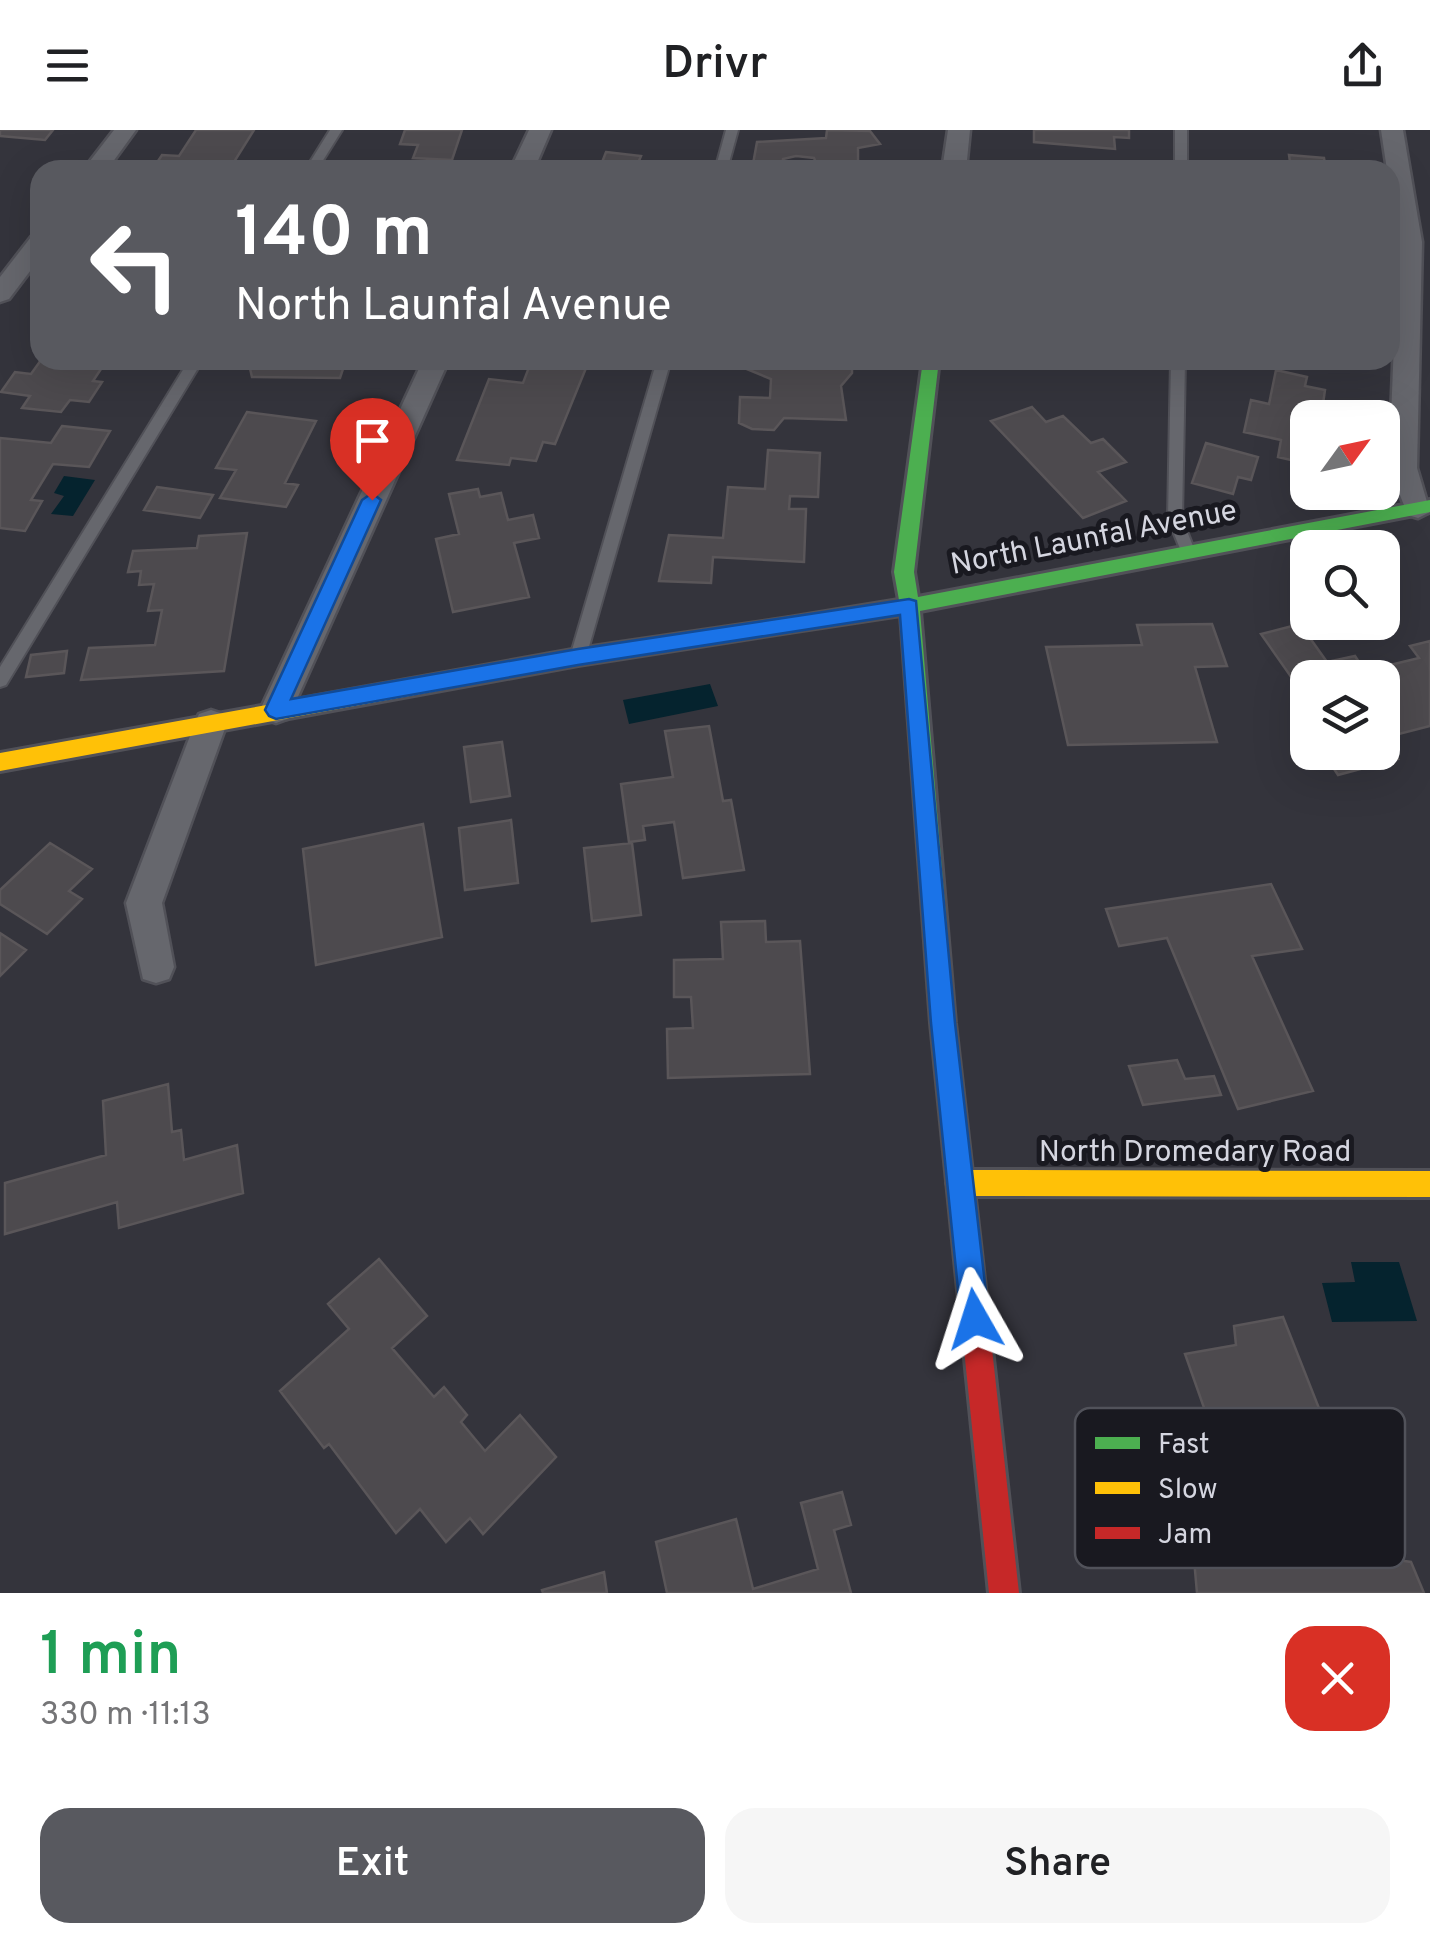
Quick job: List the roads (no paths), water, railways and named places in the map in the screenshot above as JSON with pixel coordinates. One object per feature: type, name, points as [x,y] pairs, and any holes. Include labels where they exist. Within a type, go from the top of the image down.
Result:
[{"type":"street","points":[[103,160],[126,130]]},
{"type":"street","points":[[526,160],[540,130]]},
{"type":"street","points":[[955,160],[959,130]]},
{"type":"street","points":[[1392,130],[1397,160]]},
{"type":"street","points":[[1400,180],[1410,242],[1403,468],[1424,507]]},
{"type":"street","points":[[0,294],[30,255]]},
{"type":"street","points":[[276,710],[431,370]]},
{"type":"street","points":[[930,370],[904,572],[960,1184],[1004,1593]]},
{"type":"street","name":"North Launfal Avenue","points":[[0,762],[578,657],[909,606],[1424,507]]},
{"type":"street","points":[[156,968],[144,903],[211,723]]},
{"type":"street","name":"North Dromedary Road","points":[[960,1184],[1430,1184]]},
{"type":"lane","points":[[317,160],[336,130]]},
{"type":"lane","points":[[724,160],[732,130]]},
{"type":"lane","points":[[1181,130],[1181,160]]},
{"type":"lane","points":[[0,682],[190,370]]},
{"type":"lane","points":[[578,657],[661,370]]},
{"type":"lane","points":[[1178,370],[1174,519],[1188,551]]},
{"type":"water","points":[[64,476],[95,480],[73,516],[51,514],[64,496],[54,493]]},
{"type":"water","points":[[710,684],[718,706],[629,724],[623,700]]},
{"type":"water","points":[[1351,1262],[1399,1262],[1417,1321],[1332,1322],[1322,1283],[1355,1282]]}]
